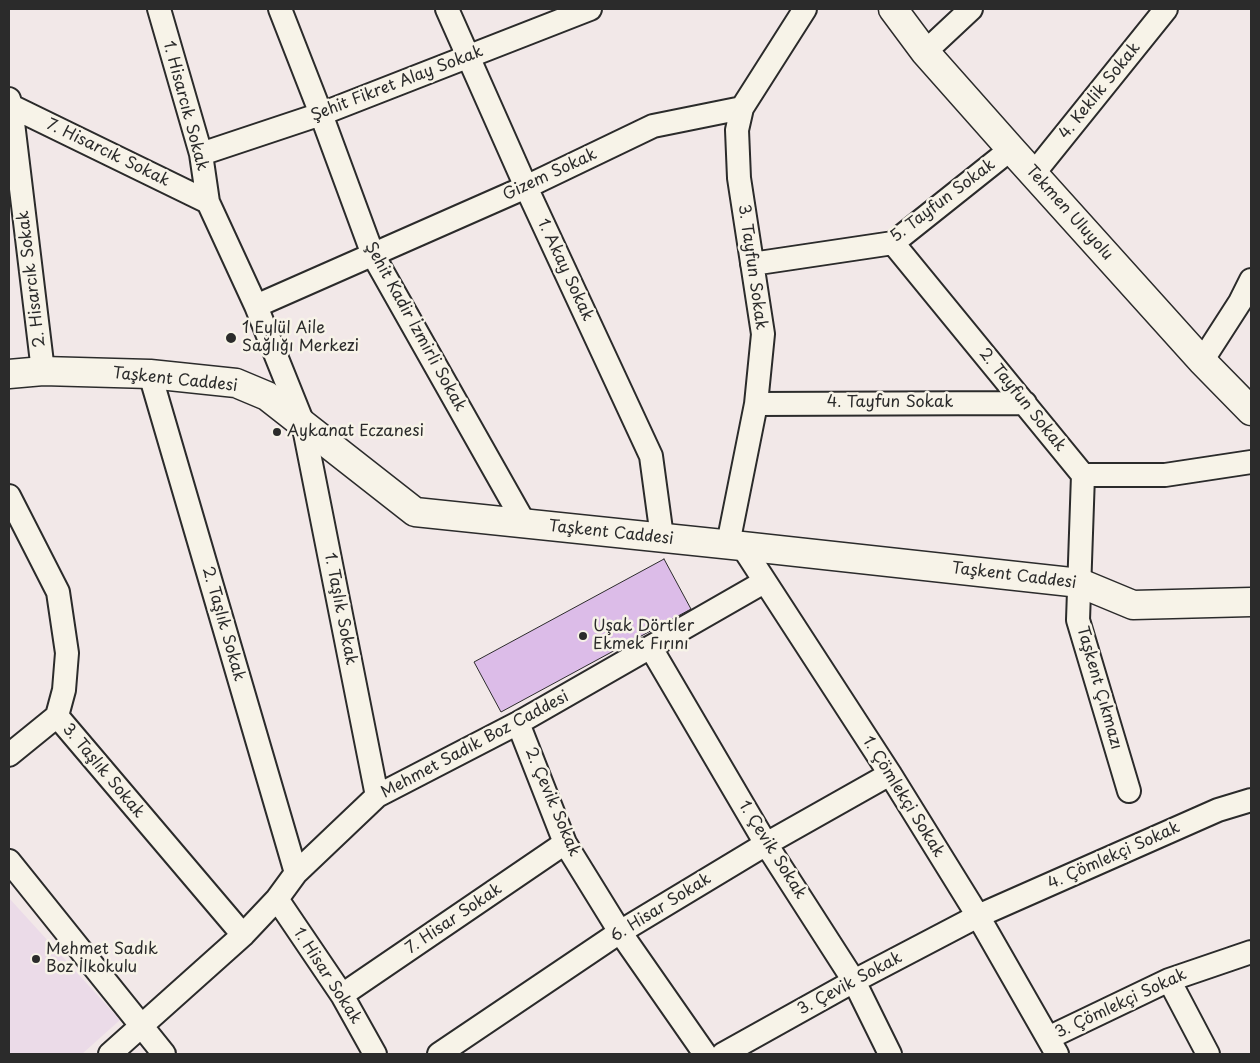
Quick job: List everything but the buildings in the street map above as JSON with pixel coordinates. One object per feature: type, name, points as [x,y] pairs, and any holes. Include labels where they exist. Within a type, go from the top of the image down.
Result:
[{"type":"street","name":"1. Hisarcık Sokak","points":[[159,9],[201,154],[208,202],[256,306],[303,423]]},
{"type":"street","name":"Şehit Kadir İzmirli Sokak","points":[[280,9],[373,255],[525,524]]},
{"type":"street","name":"1. Akay Sokak","points":[[447,9],[526,187],[652,456],[662,537]]},
{"type":"street","name":"Şehit Fikret Alay Sokak","points":[[201,154],[321,114],[590,9]]},
{"type":"street","points":[[742,108],[805,9]]},
{"type":"street","name":"Tekmen Uluyolu","points":[[893,9],[925,52],[1011,149],[1202,361],[1251,411]]},
{"type":"street","points":[[925,52],[971,9]]},
{"type":"street","name":"4. Keklik Sokak","points":[[1034,173],[1166,9]]},
{"type":"street","name":"7. Hisarcık Sokak","points":[[10,104],[208,202]]},
{"type":"street","name":"2. Hisarcık Sokak","points":[[10,104],[43,371]]},
{"type":"street","name":"Gizem Sokak","points":[[256,306],[526,187],[653,126],[742,108]]},
{"type":"street","name":"3. Tayfun Sokak","points":[[735,545],[756,404],[763,334],[738,178],[737,130],[742,108]]},
{"type":"street","name":"5. Tayfun Sokak","points":[[752,264],[893,242],[1011,149]]},
{"type":"street","name":"2. Tayfun Sokak","points":[[893,242],[1084,475]]},
{"type":"street","points":[[1202,361],[1240,302],[1251,280]]},
{"type":"street","name":"Taşkent Caddesi","points":[[9,374],[43,371],[150,374],[236,383],[267,396],[415,512],[1080,583],[1133,605],[1251,602]]},
{"type":"street","name":"2. Taşlık Sokak","points":[[150,374],[296,874]]},
{"type":"street","name":"4. Tayfun Sokak","points":[[756,404],[1025,403]]},
{"type":"street","name":"1. Taşlık Sokak","points":[[303,423],[377,796]]},
{"type":"street","points":[[1080,583],[1084,475],[1165,475],[1251,462]]},
{"type":"street","name":"3. Taşlık Sokak","points":[[9,496],[58,592],[67,654],[64,690],[57,716],[243,935]]},
{"type":"street","name":"1. Çömlekçi Sokak","points":[[735,545],[764,582],[890,774],[978,916],[1052,1046]]},
{"type":"street","name":"Mehmet Sadık Boz Caddesi","points":[[110,1054],[243,935],[277,899],[296,874],[377,796],[518,723],[764,582]]},
{"type":"street","name":"Taşkent Çıkmazı","points":[[1080,583],[1078,620],[1129,791]]},
{"type":"street","name":"1. Çevik Sokak","points":[[650,648],[766,844],[854,981],[890,1054]]},
{"type":"street","points":[[9,755],[57,716]]},
{"type":"street","name":"2. Çevik Sokak","points":[[518,723],[565,842],[620,932],[705,1054]]},
{"type":"street","name":"6. Hisar Sokak","points":[[439,1054],[620,932],[766,844],[890,774]]},
{"type":"street","name":"4. Çömlekçi Sokak","points":[[978,916],[1218,810],[1251,800]]},
{"type":"street","name":"7. Hisar Sokak","points":[[342,994],[565,842]]},
{"type":"street","points":[[9,861],[164,1054]]},
{"type":"street","name":"1. Hisar Sokak","points":[[277,899],[342,994],[376,1054]]},
{"type":"street","name":"3. Çevik Sokak","points":[[723,1054],[854,981],[978,916]]},
{"type":"street","name":"3. Çömlekçi Sokak","points":[[1052,1046],[1169,980],[1251,952]]},
{"type":"street","points":[[1169,980],[1208,1054]]},
{"type":"shaded area","name":"Mehmet Sadık Boz İlkokulu","points":[[9,898],[120,1020],[82,1054],[9,1054]]},
{"type":"place","name":"1 Eylül Aile Sağlığı Merkezi","points":[[231,338]]},
{"type":"place","name":"Aykanat Eczanesi","points":[[277,432]]},
{"type":"place","name":"Uşak Dörtler Ekmek Fırını","points":[[583,636]]},
{"type":"place","name":"Mehmet Sadık Boz İlkokulu","points":[[36,959]]}]
